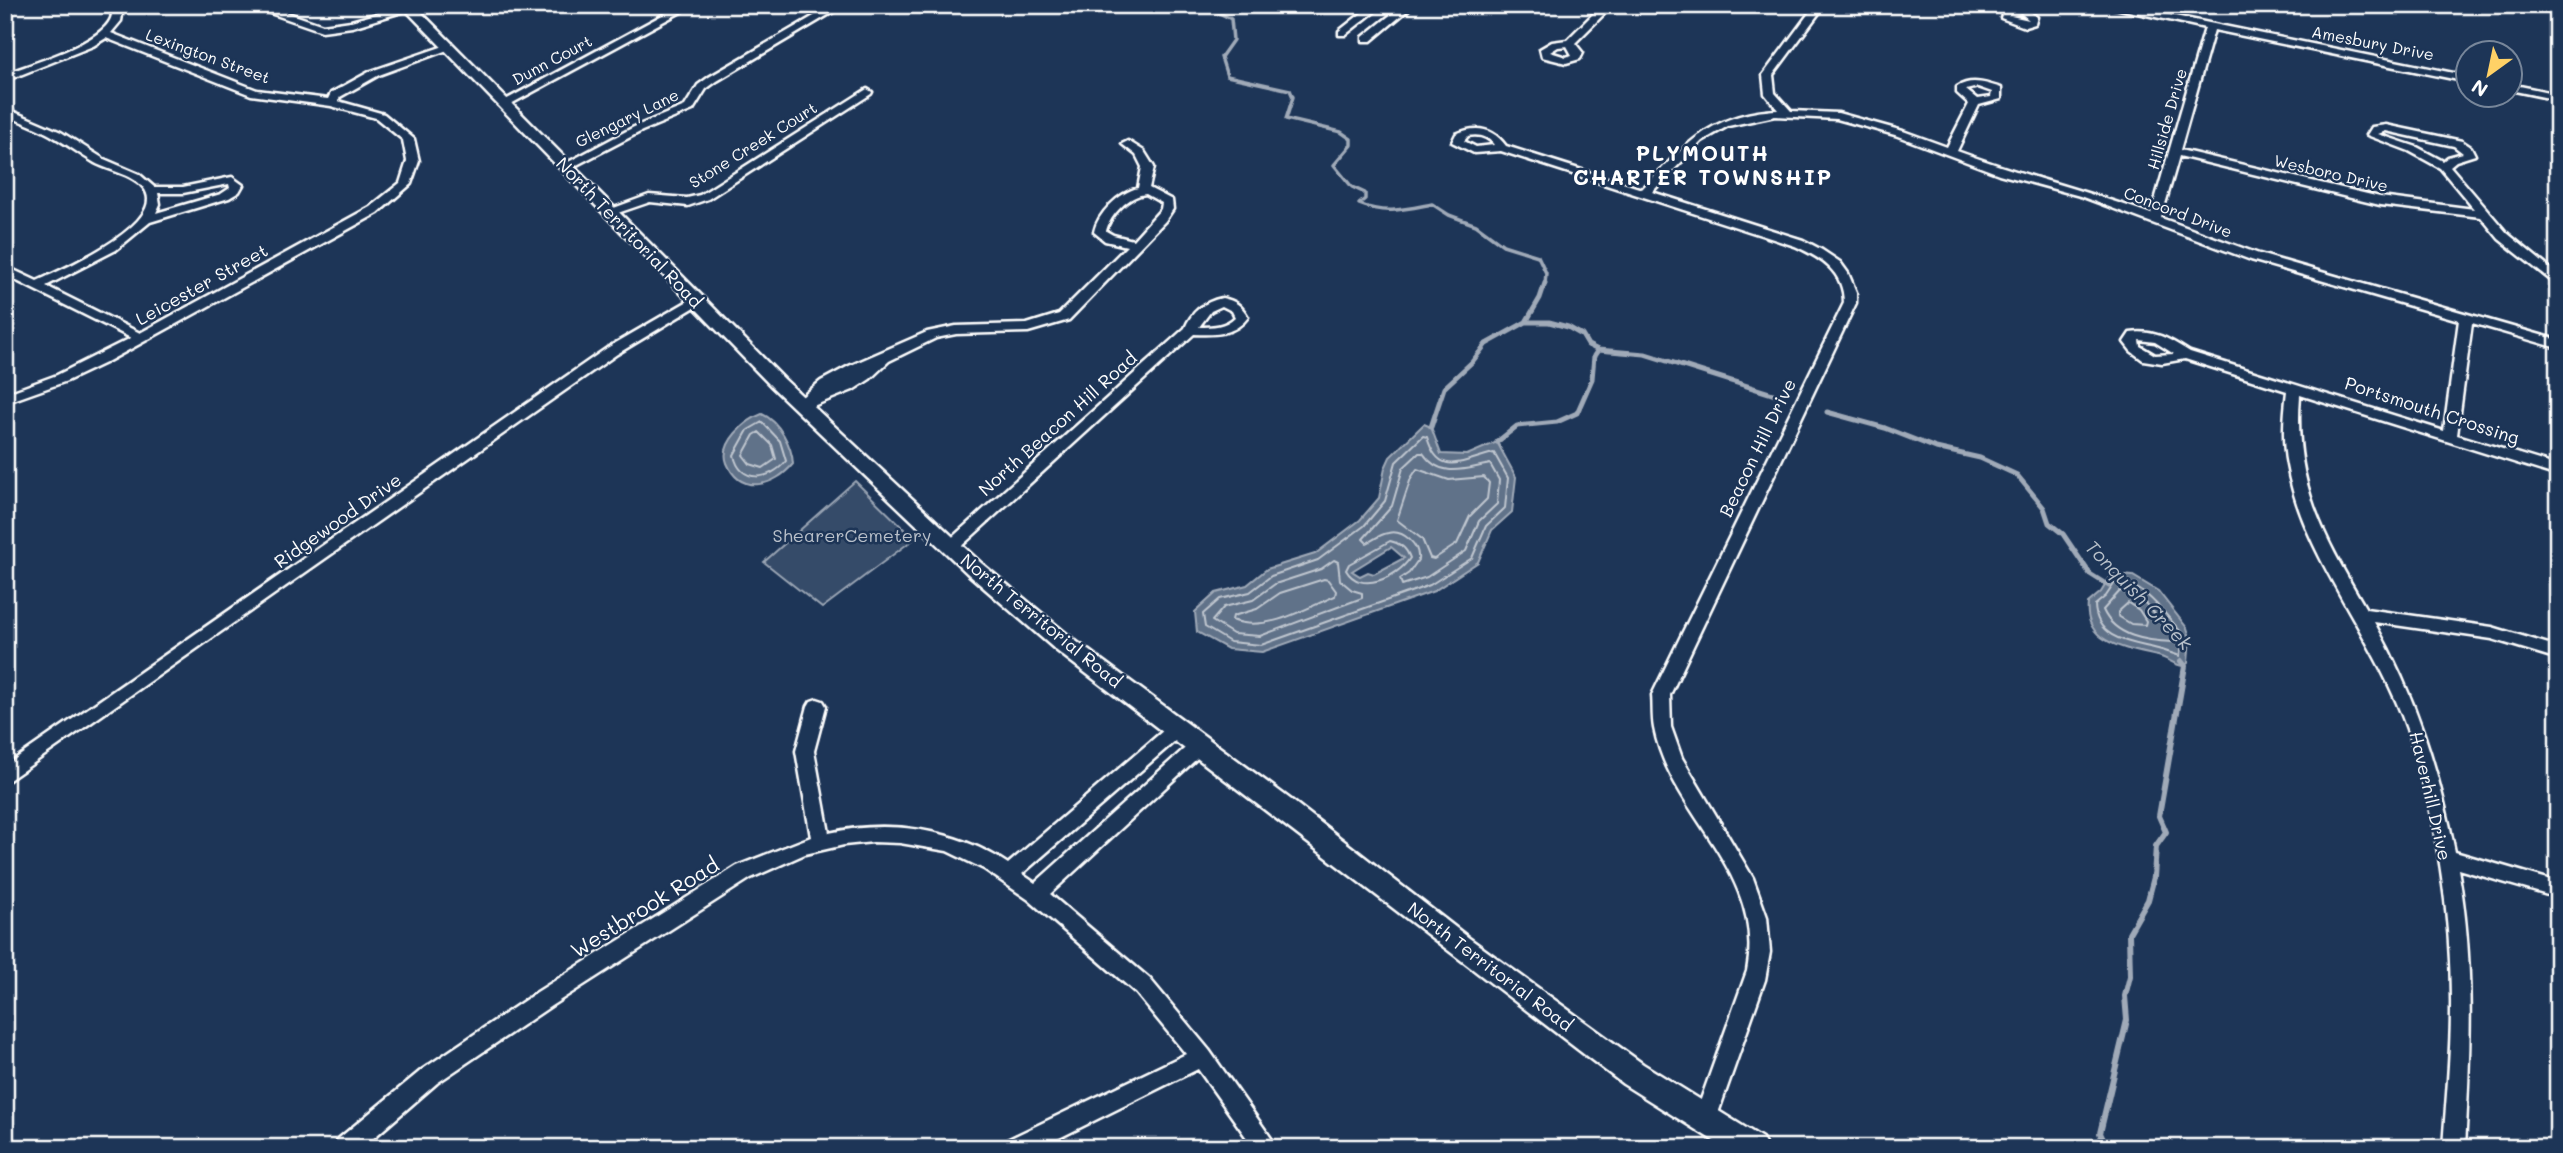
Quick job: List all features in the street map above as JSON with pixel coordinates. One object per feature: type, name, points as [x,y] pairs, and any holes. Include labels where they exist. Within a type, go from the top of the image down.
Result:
[{"type":"main road","points":[[5,10],[18,5]]},
{"type":"main road","name":"North Territorial Road","points":[[408,7],[695,300],[802,405],[951,547],[1065,645],[1514,986],[1633,1073],[1752,1148]]},
{"type":"street","points":[[5,78],[80,48],[105,34],[116,21],[117,15],[110,5]]},
{"type":"street","points":[[272,5],[267,9],[321,28],[352,24],[408,7]]},
{"type":"street","name":"Dunn Court","points":[[503,104],[689,5]]},
{"type":"street","name":"Glengary Lane","points":[[565,167],[638,129],[689,108],[702,87],[713,79],[840,5]]},
{"type":"street","points":[[1342,33],[1378,5]]},
{"type":"street","points":[[1367,39],[1409,5]]},
{"type":"street","points":[[1570,43],[1608,5]]},
{"type":"street","points":[[1787,113],[1770,94],[1768,75],[1820,5]]},
{"type":"street","name":"Amesbury Drive","points":[[2106,5],[2454,76]]},
{"type":"street","name":"Hillside Drive","points":[[2155,220],[2210,26]]},
{"type":"street","name":"Lexington Street","points":[[105,34],[255,93],[332,103],[380,116],[408,139],[413,160],[405,184]]},
{"type":"street","points":[[332,103],[451,51]]},
{"type":"street","points":[[2524,90],[2558,97]]},
{"type":"street","name":"Stone Creek Court","points":[[609,212],[649,198],[688,202],[704,197],[867,92]]},
{"type":"street","points":[[1948,153],[1955,146],[1975,103]]},
{"type":"street","points":[[5,111],[65,138],[96,159],[137,179],[152,190],[192,189],[232,180],[237,185],[235,190],[225,196],[147,219],[113,246],[36,286]]},
{"type":"street","points":[[1644,194],[1711,130],[1745,118],[1787,113]]},
{"type":"street","name":"Concord Drive","points":[[1787,113],[1820,114],[1860,121],[2003,172],[2084,194],[2255,257],[2558,344]]},
{"type":"street","points":[[2444,166],[2452,159],[2469,155],[2468,149],[2458,143],[2386,128],[2376,129],[2372,135],[2413,149],[2444,166],[2483,215],[2521,254],[2558,282]]},
{"type":"street","points":[[1128,144],[1140,153],[1148,167],[1143,191]]},
{"type":"street","name":"Beacon Hill Drive","points":[[1502,148],[1812,249],[1841,271],[1851,295],[1850,303],[1661,695],[1660,719],[1667,745],[1736,863],[1759,923],[1760,952],[1755,979],[1705,1119]]},
{"type":"street","name":"Wesboro Drive","points":[[2174,152],[2380,201],[2483,215]]},
{"type":"street","name":"Leicester Street","points":[[5,399],[62,378],[141,338],[374,210],[405,184]]},
{"type":"street","points":[[147,219],[154,203],[152,190]]},
{"type":"street","points":[[802,405],[838,393],[863,380],[886,357],[941,332],[1028,328],[1064,317],[1167,209],[1168,202],[1159,195],[1135,190],[1127,195],[1101,224],[1100,232],[1110,238],[1133,244]]},
{"type":"street","points":[[5,270],[141,338]]},
{"type":"street","name":"Ridgewood Drive","points":[[5,776],[494,437],[612,351],[695,300]]},
{"type":"street","points":[[2451,437],[2466,318]]},
{"type":"street","name":"North Beacon Hill Road","points":[[951,547],[1191,330]]},
{"type":"street","name":"Portsmouth Crossing","points":[[2185,355],[2558,471]]},
{"type":"street","name":"Haverhill Drive","points":[[2294,388],[2289,433],[2297,485],[2319,542],[2388,662],[2410,714],[2427,769],[2446,858],[2457,930],[2461,988],[2461,1049],[2454,1148]]},
{"type":"street","points":[[2361,614],[2492,633],[2558,653]]},
{"type":"street","points":[[817,706],[805,751],[821,841]]},
{"type":"street","points":[[1007,876],[1177,729]]},
{"type":"street","points":[[1036,894],[1199,746]]},
{"type":"street","name":"Westbrook Road","points":[[345,1148],[430,1076],[544,999],[744,872],[780,855],[821,841],[873,834],[924,838],[974,854],[1036,894],[1143,986],[1202,1057],[1267,1148]]},
{"type":"street","points":[[2446,858],[2558,890]]},
{"type":"street","points":[[1015,1148],[1202,1057]]},
{"type":"green space","name":"ShearerCemetery","points":[[855,481],[914,539],[822,608],[764,562]]},
{"type":"water","points":[[762,414],[774,422],[784,435],[793,464],[768,482],[750,484],[733,474],[727,463],[727,448],[730,440],[742,427]]},
{"type":"water","points":[[1424,424],[1431,427],[1441,454],[1467,455],[1497,442],[1516,477],[1512,512],[1492,530],[1478,562],[1434,591],[1262,652],[1228,649],[1197,632],[1195,612],[1216,593],[1247,585],[1267,569],[1315,554],[1360,520],[1379,498],[1390,457]],"holes":[[[1391,547],[1404,558],[1374,574],[1368,572],[1360,576],[1352,571]]]},
{"type":"water","points":[[2112,574],[2133,576],[2158,591],[2187,628],[2190,637],[2188,663],[2183,666],[2161,657],[2121,647],[2100,636],[2093,628],[2088,617],[2088,603],[2101,592]]},
{"type":"waterway","name":"Tonquish Creek","points":[[1204,5],[1231,19],[1233,40],[1221,57],[1227,76],[1290,90],[1293,97],[1286,119],[1341,132],[1351,139],[1351,145],[1334,165],[1352,187],[1365,193],[1365,199],[1359,204],[1387,210],[1432,204],[1449,215],[1476,225],[1503,245],[1538,256],[1546,273],[1545,284]]},
{"type":"waterway","name":"Tonquish Creek","points":[[1526,322],[1545,283]]},
{"type":"waterway","points":[[1431,427],[1444,388],[1472,362],[1486,344],[1526,322]]},
{"type":"waterway","name":"Tonquish Creek","points":[[1526,322],[1549,322],[1568,327],[1582,335],[1588,345],[1598,350]]},
{"type":"waterway","points":[[1497,442],[1517,426],[1557,422],[1577,413],[1592,379],[1594,356],[1598,350]]},
{"type":"waterway","name":"Tonquish Creek","points":[[1598,350],[1645,354],[1782,397]]},
{"type":"waterway","name":"Tonquish Creek","points":[[1827,412],[1885,428],[1936,448],[1980,458],[2017,475],[2044,508],[2049,523],[2063,534],[2090,574],[2109,586]]},
{"type":"waterway","name":"Tonquish Creek","points":[[2107,1148],[2100,1133],[2127,1020],[2125,996],[2130,976],[2129,933],[2148,900],[2154,877],[2156,846],[2166,832],[2159,816],[2185,666],[2181,661]]},
{"type":"district","name":"PLYMOUTH CHARTER TOWNSHIP","points":[[1703,166]]}]
